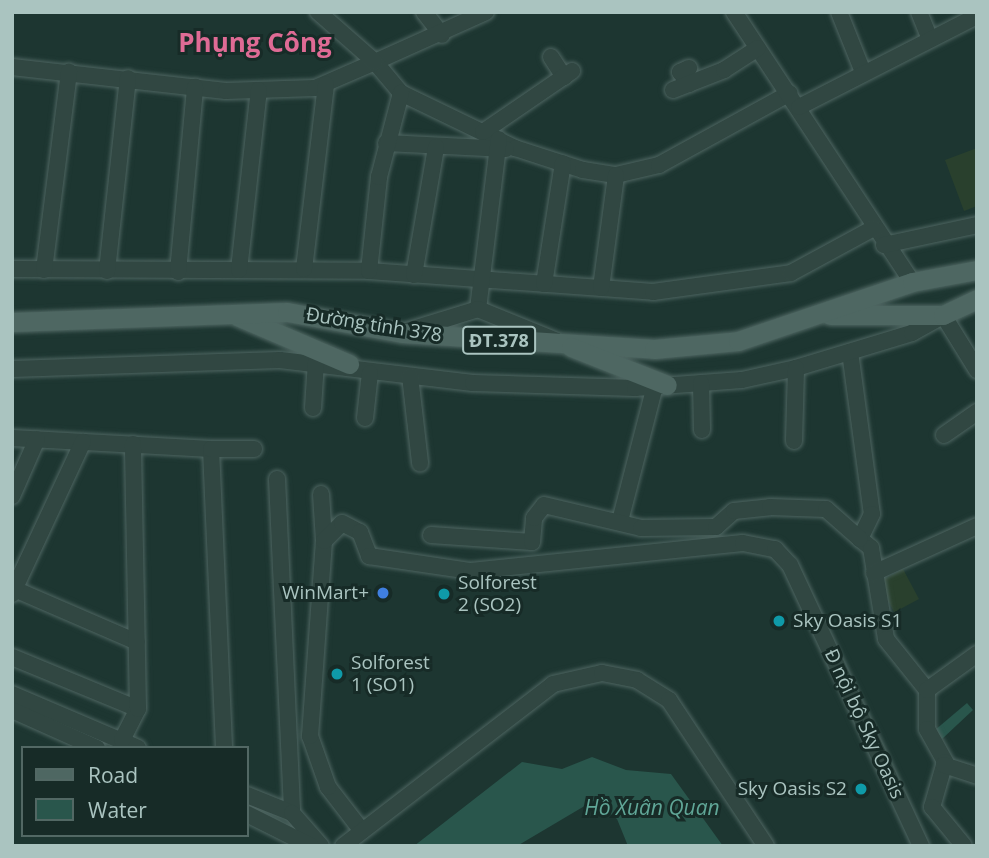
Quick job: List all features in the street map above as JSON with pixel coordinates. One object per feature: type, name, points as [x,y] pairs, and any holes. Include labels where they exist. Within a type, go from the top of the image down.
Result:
[{"type":"main road","name":"Đường tỉnh 378","points":[[12,322],[102,323],[223,311],[321,316],[402,333],[654,349],[738,341],[825,314],[912,282],[977,270]]},
{"type":"main road","points":[[825,314],[943,315],[977,299]]},
{"type":"main road","points":[[223,311],[349,364]]},
{"type":"main road","points":[[557,341],[661,386]]},
{"type":"street","points":[[318,12],[375,62],[401,93],[483,132],[498,145]]},
{"type":"street","points":[[424,12],[442,35]]},
{"type":"street","points":[[12,67],[195,87],[259,90],[326,84],[442,35],[486,12]]},
{"type":"street","points":[[734,12],[790,93],[884,245],[912,282]]},
{"type":"street","points":[[839,12],[863,72]]},
{"type":"street","points":[[919,12],[930,39]]},
{"type":"street","points":[[799,107],[977,16]]},
{"type":"street","points":[[673,90],[689,76],[758,48]]},
{"type":"street","points":[[483,132],[568,74],[551,57]]},
{"type":"street","points":[[44,270],[69,72]]},
{"type":"street","points":[[107,271],[128,78]]},
{"type":"street","points":[[304,269],[326,84]]},
{"type":"street","points":[[178,272],[195,87]]},
{"type":"street","points":[[239,270],[259,90]]},
{"type":"street","points":[[369,271],[386,143],[401,93]]},
{"type":"street","points":[[386,143],[436,147],[498,145],[616,175],[670,160],[790,93]]},
{"type":"street","points":[[478,309],[498,145]]},
{"type":"street","points":[[414,275],[436,147]]},
{"type":"street","points":[[544,284],[563,163]]},
{"type":"street","points":[[601,288],[616,175]]},
{"type":"street","points":[[884,245],[977,225]]},
{"type":"street","points":[[12,269],[369,271],[653,292],[791,273],[874,228]]},
{"type":"street","points":[[402,333],[478,309],[557,341]]},
{"type":"street","points":[[12,369],[316,361],[349,364],[370,373],[410,376],[661,386],[701,383],[796,368],[912,334],[943,315],[977,309]]},
{"type":"street","points":[[943,315],[977,370]]},
{"type":"street","points":[[850,352],[862,408],[863,477],[872,514],[860,539]]},
{"type":"street","points":[[313,408],[316,361]]},
{"type":"street","points":[[794,441],[796,368]]},
{"type":"street","points":[[365,418],[370,373]]},
{"type":"street","points":[[410,376],[420,463]]},
{"type":"street","points":[[701,383],[702,430]]},
{"type":"street","points":[[620,521],[661,386]]},
{"type":"street","points":[[944,435],[977,412]]},
{"type":"street","points":[[12,438],[254,449]]},
{"type":"street","points":[[12,496],[37,439]]},
{"type":"street","points":[[83,442],[13,591],[137,642]]},
{"type":"street","points":[[122,740],[138,709],[132,444]]},
{"type":"street","points":[[211,449],[224,746]]},
{"type":"street","points":[[277,479],[292,813]]},
{"type":"street","points":[[321,494],[324,541],[310,736],[328,787],[353,838]]},
{"type":"street","points":[[431,535],[532,542],[534,518],[544,505],[641,528],[716,527],[734,511],[826,509],[871,548],[886,639],[927,690],[927,729],[944,765],[932,807],[964,846]]},
{"type":"street","name":"Đ nội bộ Sky Oasis","points":[[324,541],[330,529],[346,523],[360,532],[369,556],[471,571],[743,543],[775,550],[790,565],[921,846]]},
{"type":"street","points":[[874,573],[977,526]]},
{"type":"street","points":[[927,690],[977,654]]},
{"type":"street","points":[[12,657],[138,709]]},
{"type":"street","points":[[353,838],[553,684],[601,673],[637,680],[669,701],[766,846]]},
{"type":"street","points":[[12,694],[134,746]]},
{"type":"street","points":[[12,710],[93,746]]},
{"type":"street","points":[[944,765],[977,776]]},
{"type":"street","points":[[308,766],[353,838]]},
{"type":"street","points":[[248,794],[292,813],[321,846]]},
{"type":"street","points":[[248,814],[311,846]]},
{"type":"shaded area","points":[[977,148],[977,206],[964,211],[945,160]]},
{"type":"shaded area","points":[[903,569],[919,599],[894,612],[878,582]]},
{"type":"water","points":[[967,703],[973,710],[942,739],[935,730]]},
{"type":"water","name":"Hồ Xuân Quan","points":[[592,757],[626,770],[671,774],[723,846],[628,846],[617,819],[593,801],[517,846],[414,846],[522,762],[562,769]]},
{"type":"place","name":"WinMart+","points":[[383,593]]},
{"type":"place","name":"Solforest 2 (SO2)","points":[[444,594]]},
{"type":"place","name":"Sky Oasis S1","points":[[779,621]]},
{"type":"place","name":"Solforest 1 (SO1)","points":[[337,674]]},
{"type":"place","name":"Sky Oasis S2","points":[[861,789]]},
{"type":"district","name":"Phụng Công","points":[[255,43]]}]
